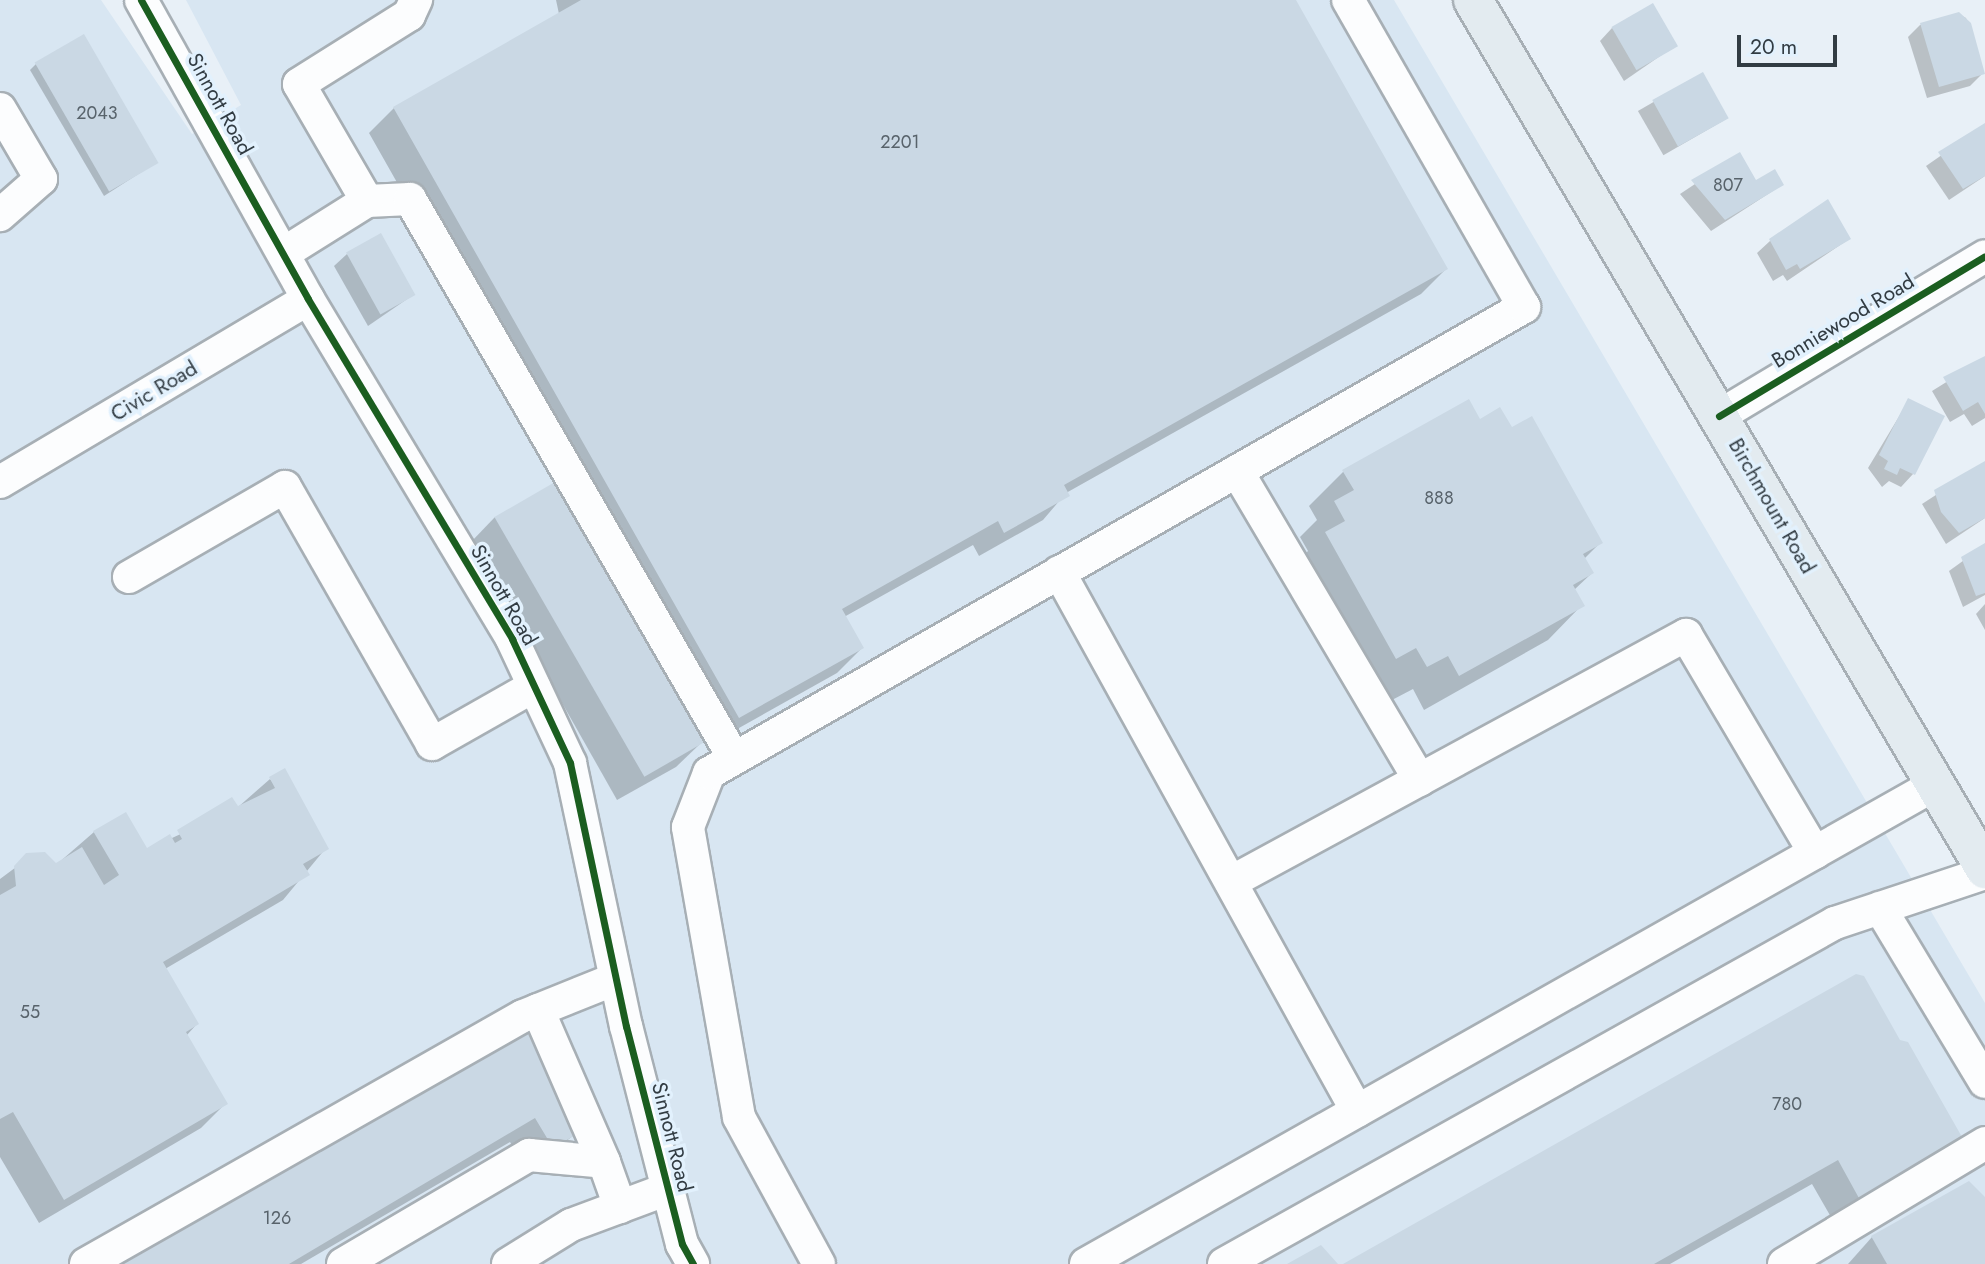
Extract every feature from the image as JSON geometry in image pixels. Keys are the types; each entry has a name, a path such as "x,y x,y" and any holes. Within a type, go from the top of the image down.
{"main road":[{"name":"Birchmount Road","path":"1473,0 1985,871"}],"street":[{"name":"Sinnott Road","path":"141,0 308,299 512,639 570,763 615,979 668,1189 694,1264"},
{"path":"367,201 299,84 409,15 416,0"},
{"path":"819,1264 739,1117 688,827 709,773 1524,307 1348,0"},
{"path":"0,110 41,178 0,215"},
{"path":"284,253 367,201 410,199 734,758"},
{"name":"Bonniewood Road","path":"1719,416 1985,256"},
{"name":"Civic Road","path":"0,482 308,299"},
{"path":"1237,471 1420,780"},
{"path":"128,577 285,487 432,744 534,686"},
{"path":"1059,572 1357,1111"},
{"path":"1231,883 1686,635 1815,853"},
{"path":"1086,1264 1936,785"},
{"path":"1224,1264 1835,923 1985,871"},
{"path":"1880,908 1985,1082"},
{"path":"86,1264 538,1010 615,979"},
{"path":"538,1010 604,1162 620,1207"},
{"path":"1784,1264 1985,1143"},
{"path":"343,1264 529,1155 604,1162"},
{"path":"508,1264 571,1225 668,1189"}],"shaded area":[{"path":"0,0 101,0 192,134 241,105 186,0 1394,0 1985,1003 1985,1264 0,1264"}],"building":[{"path":"581,0 1296,0 1448,269 1064,485 1070,496 1004,533 998,521 842,609 864,648 739,718 393,107"},
{"path":"1653,3 1678,46 1636,70 1611,27"},
{"path":"1959,12 1971,23 1985,74 1939,87 1920,23"},
{"path":"84,34 159,163 109,192 35,62"},
{"path":"1703,72 1729,118 1678,146 1652,100"},
{"path":"1985,123 1985,176 1963,189 1938,152"},
{"path":"1740,152 1756,180 1775,169 1784,185 1725,220 1691,180"},
{"path":"1828,199 1851,239 1800,269 1797,264 1786,270 1769,239"},
{"path":"381,233 415,295 380,314 346,252"},
{"path":"1985,356 1985,414 1978,402 1963,411 1943,377"},
{"path":"1908,398 1945,416 1915,475 1900,468 1897,475 1884,469 1888,461 1879,455"},
{"path":"1469,399 1480,419 1500,407 1512,427 1532,416 1603,543 1583,554 1594,573 1573,585 1585,606 1459,676 1448,656 1427,667 1416,648 1396,659 1325,532 1345,521 1334,501 1354,490 1342,470"},
{"path":"1985,461 1985,518 1959,533 1941,512 1934,490"},
{"path":"555,482 705,742 644,777 494,517"},
{"path":"1985,543 1985,593 1976,596 1961,557"},
{"path":"285,768 329,849 303,864 310,875 163,962 199,1024 186,1032 228,1104 64,1200 13,1112 0,1119 0,895 16,886 14,866 26,853 45,852 56,863 82,847 104,885 119,875 93,831 126,812 147,848 170,834 175,843 182,839 177,830 232,797 238,806 275,788 269,777"},
{"path":"1856,974 1864,976 1900,1040 1908,1042 1962,1137 1960,1144 1860,1200 1838,1160 1654,1264 1343,1264"},
{"path":"524,1027 584,1130 553,1148 535,1118 289,1264 115,1264"},
{"path":"1969,1181 1985,1197 1985,1264 1887,1264 1871,1236"},
{"path":"1321,1245 1338,1264 1287,1264"}],"cycle path":[{"path":"141,0 308,299 512,639 570,763 626,1026 682,1244 693,1264"},
{"path":"1719,416 1985,256"}]}
